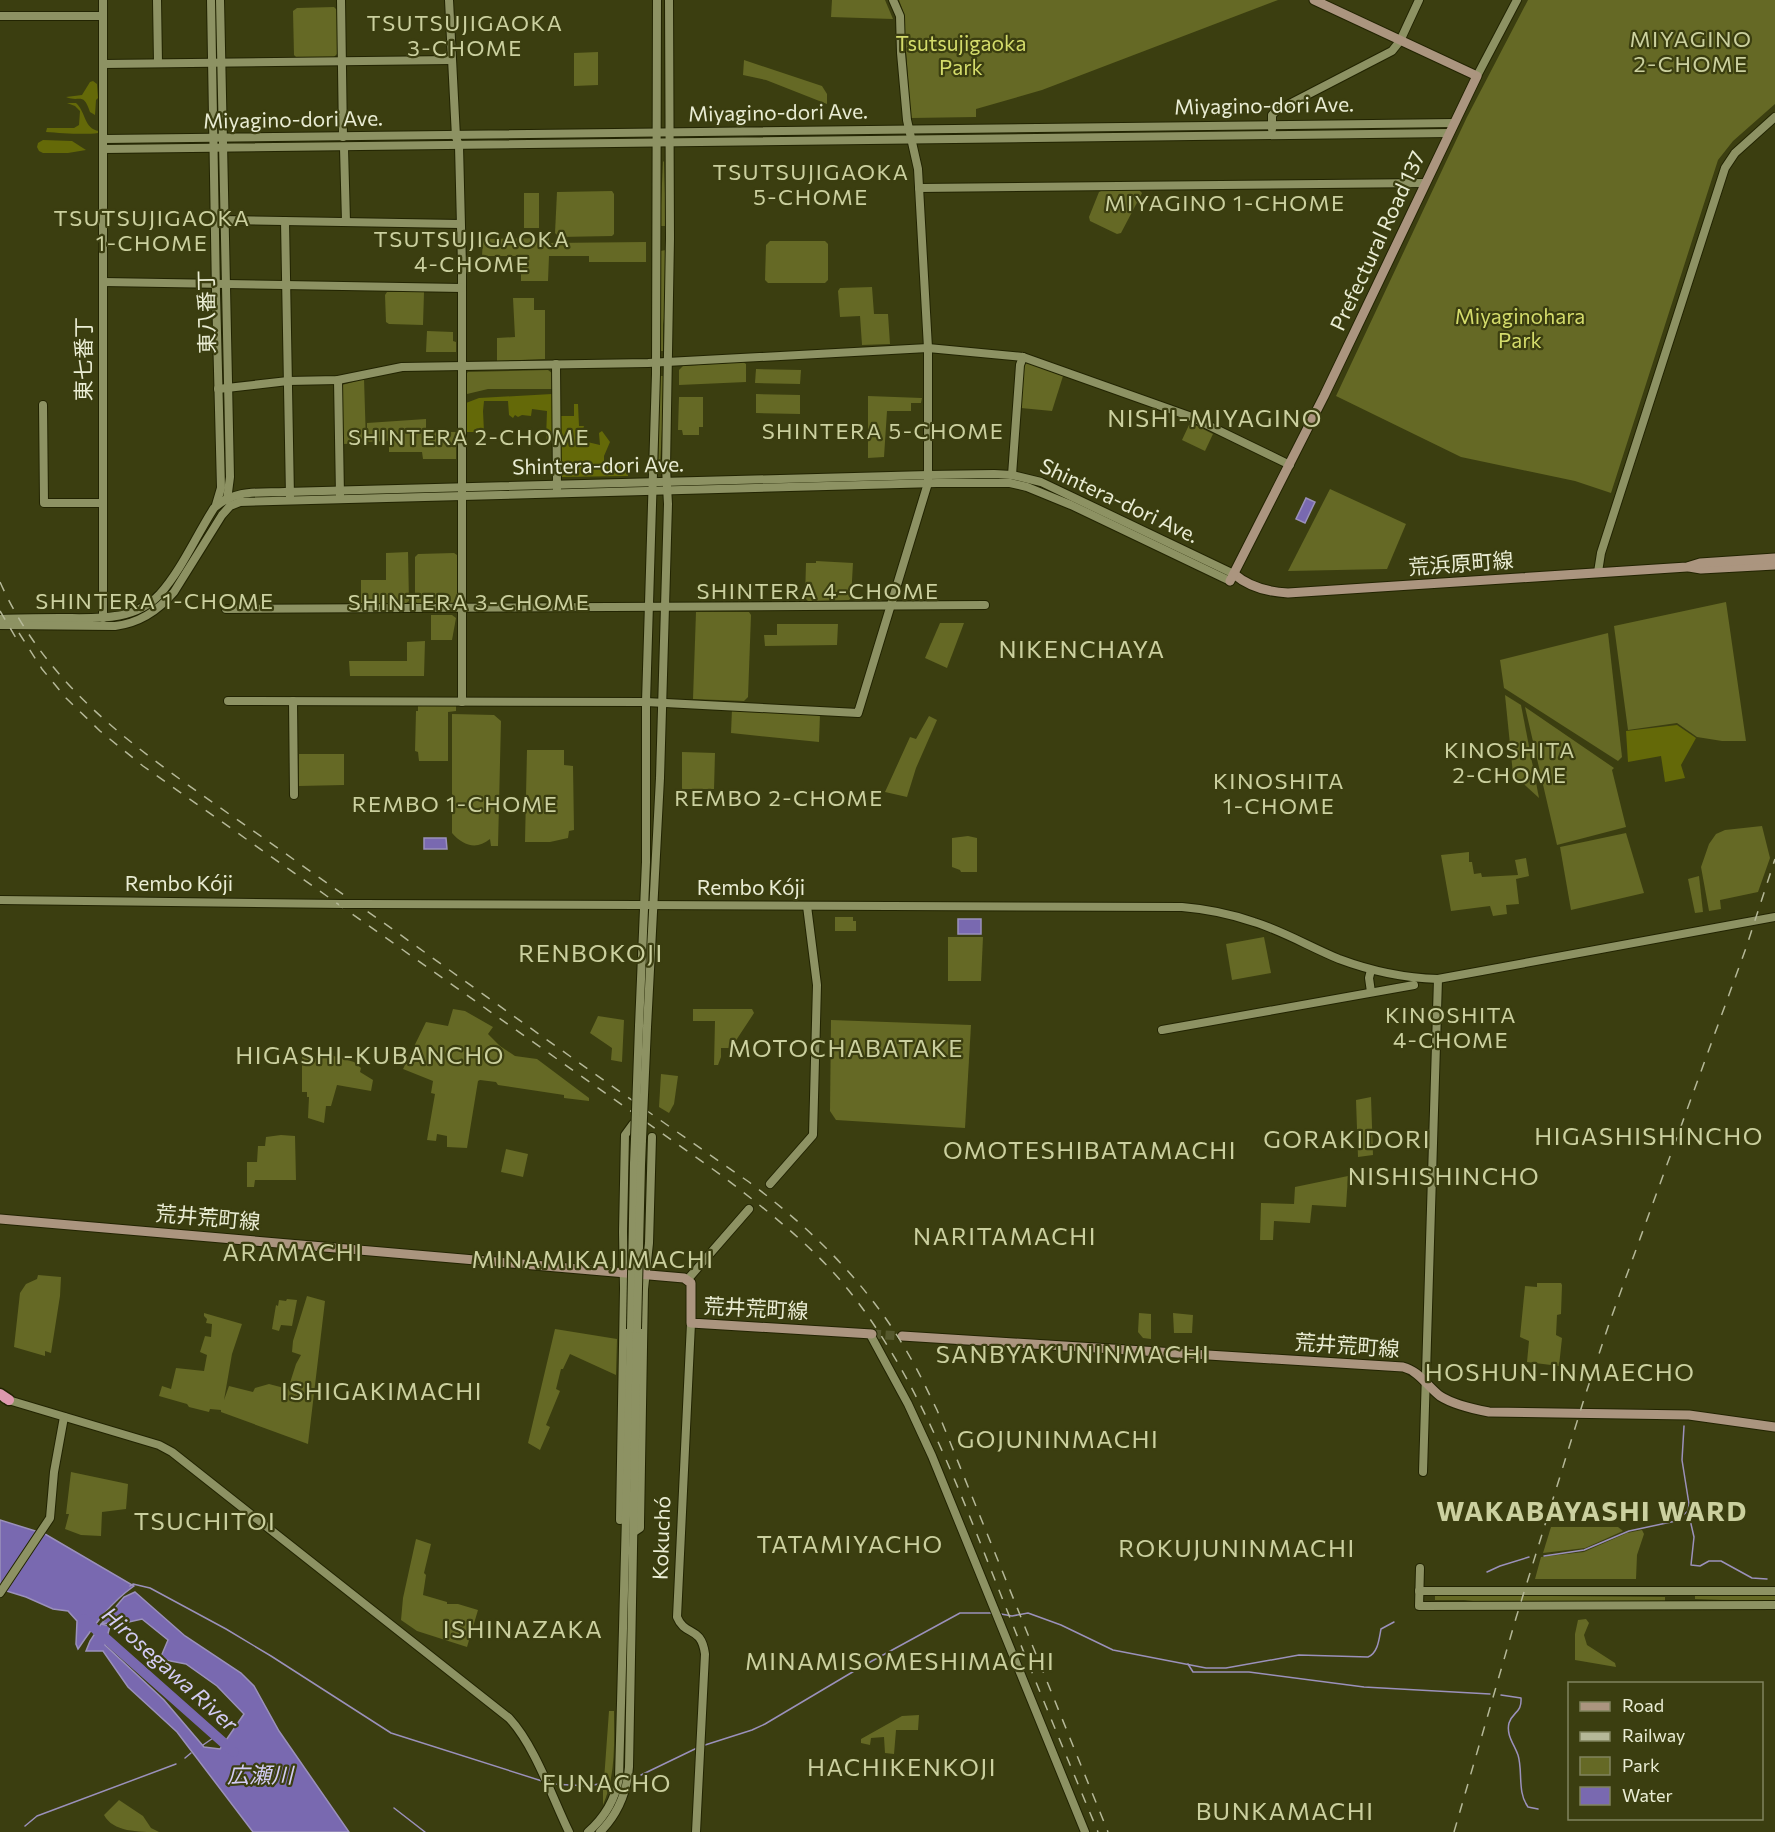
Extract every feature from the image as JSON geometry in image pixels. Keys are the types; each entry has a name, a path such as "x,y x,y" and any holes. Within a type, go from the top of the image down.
{"main road":[{"path":"1314,0 1477,76"},
{"name":"Prefectural Road 137","path":"1235,578 1477,76"},
{"name":"荒浜原町線","path":"1235,578 1265,590 1288,593 1701,566 1775,558"},
{"name":"荒浜原町線","path":"1701,566 1775,565"},
{"name":"荒井荒町線","path":"0,1219 688,1279 691,1283 690,1323 871,1334"},
{"name":"荒井荒町線","path":"902,1336 1403,1367 1410,1369 1440,1395 1452,1402 1468,1408 1496,1413 1677,1415 1775,1427"}],"street":[{"path":"0,16 103,16 103,0"},
{"path":"157,0 158,63"},
{"name":"東八番丁","path":"211,0 217,63"},
{"name":"東八番丁","path":"220,0 217,63 220,283 223,388 230,480 228,497 222,514"},
{"path":"341,0 344,137"},
{"path":"448,0 456,137 459,146 462,288 462,702"},
{"path":"600,1832 624,1795 628,1775 634,1532 637,1164 643,1027 646,862 646,702 657,362 657,0"},
{"path":"643,1027 654,907 666,607 669,0"},
{"path":"228,701 662,702 858,713 928,479 928,348 918,169 909,129 901,53 900,16 893,0"},
{"path":"1272,136 1272,115 1276,111 1387,55 1400,41 1419,0"},
{"path":"1477,76 1517,0"},
{"name":"東七番丁","path":"103,16 103,618"},
{"path":"103,64 452,60"},
{"path":"1598,572 1601,552 1725,168 1735,153 1775,117"},
{"name":"Miyagino-dori Ave.","path":"104,140 344,147 459,146 909,129 1454,123"},
{"name":"Miyagino-dori Ave.","path":"670,137 912,139 1449,133"},
{"name":"Miyagino-dori Ave.","path":"104,150 344,137 657,138"},
{"path":"344,147 346,222"},
{"path":"919,188 1425,183"},
{"path":"219,220 460,224"},
{"path":"285,221 290,496"},
{"path":"103,282 462,288"},
{"path":"223,388 288,381 338,380 393,368 669,362 928,348 1023,357 1189,416 1290,465"},
{"path":"1012,475 1020,365 1023,357"},
{"path":"556,364 557,490"},
{"path":"338,380 340,495"},
{"name":"東八番丁","path":"214,508 221,488 223,388"},
{"path":"44,405 44,503 102,503"},
{"name":"Shintera-dori Ave.","path":"0,619 103,618 138,610 159,595 168,583 214,508 228,497 245,494 290,496 557,490 1012,475 1041,482 1235,578"},
{"name":"Shintera-dori Ave.","path":"928,479 1010,483 1027,487 1235,578"},
{"path":"230,480 245,494"},
{"path":"221,488 228,497 240,502"},
{"name":"Shintera-dori Ave.","path":"240,502 290,496"},
{"path":"0,626 116,626 144,618 174,592 222,514 230,506 240,502"},
{"path":"226,609 985,605"},
{"path":"293,700 294,795"},
{"name":"Rembo Kóji","path":"0,900 654,907 1189,908 1233,915 1279,931 1338,958 1371,970 1396,976 1438,979 1775,917"},
{"path":"770,1184 813,1135 817,985 807,906"},
{"path":"1371,970 1369,978 1371,992"},
{"path":"1423,1472 1438,979"},
{"path":"1162,1030 1414,985"},
{"path":"624,1550 619,1504 625,1135 633,1124"},
{"path":"634,1532 640,1528 644,1289 647,1274 652,1137"},
{"path":"688,1279 750,1209"},
{"path":"624,1288 644,1289"},
{"name":"Kokuchó","path":"690,1323 677,1617 684,1628 699,1636 704,1647 696,1832"},
{"path":"588,1832 601,1819 610,1804 619,1778 624,1550 634,1329"},
{"path":"871,1334 923,1436 1085,1832"},
{"path":"3,1397 159,1445 172,1452 497,1706 518,1727 569,1832"},
{"path":"0,1593 44,1528 51,1510 55,1466 64,1417"},
{"path":"1420,1568 1419,1606 1775,1605"},
{"path":"1419,1591 1775,1591"},
{"path":"1678,1605 1679,1591"}],"green space":[{"name":"Tsutsujigaoka Park","path":"832,0 885,0 893,19 831,17"},
{"name":"Tsutsujigaoka Park","path":"899,0 1278,0 1042,90 976,109 976,117 911,118 903,11"},
{"name":"Miyaginohara Park","path":"1528,0 1775,0 1775,104 1733,141 1718,160 1611,493 1575,481 1461,457 1336,396 1467,117"},
{"path":"334,7 337,10 337,54 334,57 297,58 294,55 293,11 297,8"},
{"path":"598,52 598,85 574,86 574,53"},
{"path":"744,60 822,86 827,94 827,104 766,80 743,75"},
{"path":"663,162 666,226 660,226"},
{"path":"1139,190 1142,193 1121,233 1117,234 1090,221 1089,217 1099,192"},
{"path":"612,191 614,194 614,234 612,236 559,237 555,233 557,192"},
{"path":"524,193 539,193 539,228 524,228"},
{"path":"549,238 549,243 646,242 646,262 589,262 589,256 549,256 548,281 521,281 521,256 482,256 483,239"},
{"path":"770,241 825,241 828,244 828,280 825,283 768,283 765,280 766,245"},
{"path":"666,250 666,305 663,351 660,351 660,251"},
{"path":"872,287 874,314 888,314 890,344 862,345 860,316 840,317 838,291 840,288"},
{"path":"387,292 424,292 423,325 386,322 385,295"},
{"path":"513,298 534,298 534,310 545,310 545,359 497,361 497,338 515,337"},
{"path":"427,331 453,332 456,352 426,352"},
{"path":"743,362 746,364 746,382 679,385 679,370 683,366"},
{"path":"1027,363 1063,376 1052,411 1021,408 1024,365"},
{"path":"756,369 801,370 800,384 755,383"},
{"path":"548,370 552,373 552,389 488,389 467,394 466,374 468,372"},
{"path":"660,376 665,376 660,466 658,466"},
{"path":"364,379 366,443 343,444 342,385"},
{"path":"756,394 800,395 800,414 756,413"},
{"path":"868,396 922,398 921,403 911,403 911,411 887,411 884,457 868,458"},
{"path":"679,397 703,397 703,427 699,427 699,435 683,435 682,430 678,430"},
{"path":"426,419 426,432 456,432 456,459 423,459 422,452 389,452 389,441 367,442 367,423"},
{"path":"1193,424 1213,434 1205,451 1182,440 1189,425"},
{"path":"1330,489 1406,524 1387,569 1288,571"},
{"path":"408,552 409,601 406,603 361,603 361,580 386,580 386,553"},
{"path":"454,553 457,555 457,599 453,603 418,604 415,601 415,557 418,554"},
{"path":"816,561 853,563 849,600 808,601 805,598 806,563 816,563"},
{"path":"1726,602 1746,741 1722,741 1697,737 1677,723 1628,730 1614,626"},
{"path":"696,612 749,612 751,615 748,697 744,701 693,699"},
{"path":"431,615 452,615 456,618 452,640 431,640"},
{"path":"940,623 964,623 947,668 925,658"},
{"path":"777,624 838,624 837,645 765,646 764,635 777,635"},
{"path":"1608,633 1622,757 1618,761 1504,688 1500,660"},
{"path":"425,641 424,676 350,676 349,661 407,661 407,642"},
{"path":"1505,695 1521,705 1539,798 1513,774"},
{"path":"456,705 456,711 448,712 448,761 419,761 418,752 415,751 418,706"},
{"path":"1525,707 1614,768 1612,770 1626,827 1557,845"},
{"path":"732,709 820,714 819,742 731,733"},
{"path":"452,714 494,715 501,721 498,846 491,846 490,839 480,845 465,844 452,833"},
{"path":"929,716 937,720 916,768 907,797 885,792 910,737 916,739"},
{"path":"527,750 564,750 564,765 573,766 574,830 569,831 568,838 550,842 525,842"},
{"path":"682,752 715,753 714,789 682,789"},
{"path":"299,754 344,754 344,785 299,786"},
{"path":"1762,826 1770,858 1758,892 1720,900 1721,909 1709,911 1701,867 1709,844 1716,834 1725,830"},
{"path":"1626,833 1644,893 1571,910 1560,847"},
{"path":"968,836 977,838 977,872 961,872 952,867 952,838"},
{"path":"1469,852 1469,862 1472,862 1474,874 1481,873 1482,877 1518,875 1515,860 1526,858 1529,876 1516,879 1519,904 1506,905 1507,914 1493,916 1490,906 1451,911 1441,855"},
{"path":"1699,876 1703,912 1695,913 1688,879"},
{"path":"835,917 853,917 853,921 856,921 856,931 835,931"},
{"path":"948,937 983,937 981,981 948,981"},
{"path":"1264,937 1271,973 1232,980 1226,944"},
{"path":"453,1009 465,1011 493,1027 488,1034 500,1046 515,1056 537,1059 589,1098 589,1101 480,1080 467,1148 447,1147 447,1136 437,1134 436,1141 427,1140 435,1094 431,1093 433,1081 403,1069 426,1022 448,1026"},
{"path":"693,1009 752,1009 754,1013 731,1048 721,1048 718,1065 714,1065 715,1021 693,1021"},
{"path":"598,1016 624,1020 622,1062 611,1060 612,1048 590,1033"},
{"path":"831,1020 971,1025 965,1128 836,1120 830,1111"},
{"path":"324,1053 354,1062 361,1068 360,1072 373,1080 371,1091 337,1085 331,1106 326,1106 324,1123 308,1118 309,1097 307,1097 307,1092 302,1092 302,1056 319,1059"},
{"path":"661,1074 678,1076 674,1104 669,1113 659,1107"},
{"path":"1371,1097 1373,1155 1358,1157 1356,1100"},
{"path":"295,1136 296,1180 255,1180 254,1187 247,1187 247,1162 257,1162 258,1146 265,1146 266,1137"},
{"path":"506,1149 528,1154 523,1177 501,1172"},
{"path":"1348,1176 1346,1207 1312,1205 1310,1223 1274,1221 1273,1240 1260,1240 1261,1203 1294,1204 1295,1187"},
{"path":"38,1275 61,1277 51,1353 45,1351 45,1356 14,1347 20,1293 26,1284 37,1279"},
{"path":"1537,1283 1561,1283 1562,1285 1561,1314 1557,1315 1556,1335 1562,1338 1559,1366 1527,1362 1529,1341 1520,1337 1525,1286 1537,1287"},
{"path":"307,1296 325,1301 308,1444 221,1412 221,1410 210,1409 209,1412 159,1396 162,1386 171,1389 176,1368 204,1371 207,1355 200,1352 205,1336 211,1337 212,1324 206,1323 204,1313 242,1324 232,1354 224,1400 229,1386 253,1392 255,1388 269,1384 288,1389 301,1355 292,1352 293,1341"},
{"path":"287,1299 297,1300 292,1326 281,1325 279,1331 272,1329 276,1305 278,1306 279,1300 286,1301"},
{"path":"1139,1313 1151,1314 1151,1339 1143,1338 1138,1332"},
{"path":"1173,1313 1193,1315 1192,1333 1174,1333"},
{"path":"555,1329 617,1339 616,1375 570,1354 561,1369 556,1389 560,1391 546,1425 550,1427 540,1450 528,1443"},
{"path":"71,1472 128,1484 126,1509 102,1512 101,1536 81,1535 65,1529 69,1514 66,1514"},
{"path":"1551,1527 1618,1527 1623,1531 1585,1548 1543,1553"},
{"path":"1642,1530 1644,1534 1637,1555 1636,1579 1535,1579 1541,1557 1584,1552 1627,1533"},
{"path":"416,1539 431,1544 424,1573 426,1575 423,1595 447,1602 447,1604 458,1604 478,1610 467,1647 417,1631 401,1620 403,1598"},
{"path":"1695,1594 1775,1595 1775,1602 1695,1599"},
{"path":"1435,1595 1665,1597 1665,1602 1491,1603 1435,1600"},
{"path":"1586,1619 1589,1623 1584,1635 1587,1645 1615,1663 1616,1667 1575,1660 1575,1634 1578,1620"},
{"path":"609,1711 614,1711 613,1759 610,1782 603,1805 603,1788 608,1787 608,1779 604,1780"},
{"path":"919,1715 918,1730 896,1730 894,1754 885,1753 884,1737 871,1738 870,1745 861,1743 861,1739 902,1716"},
{"path":"119,1800 143,1816 151,1828 159,1832 127,1830 108,1821 104,1815"}],"shaded area":[{"path":"93,81 97,84 98,98 95,115 90,112 83,100 66,97 82,95"},
{"path":"67,103 76,103 90,127 99,131 98,133 46,132 47,128 74,128 79,125 80,111"},
{"path":"43,140 72,141 86,150 43,153 37,147 38,143"},
{"path":"552,394 553,439 546,439 547,411 532,409 531,416 518,417 515,415 513,418 509,415 508,401 484,401 484,432 467,432 466,403 479,398"},
{"path":"574,404 578,404 579,426 584,426 582,433 578,433 579,440 600,445 599,433 602,431 610,442 604,456 604,463 628,464 628,476 561,477 560,471 564,469 564,464 560,461 560,416 574,416"},
{"path":"1677,725 1696,738 1681,765 1685,778 1665,782 1661,756 1628,762 1626,731"}],"water":[{"path":"1306,498 1315,502 1305,523 1296,519"},
{"path":"424,838 446,838 447,849 424,849"},
{"path":"958,919 981,919 981,934 958,934"},
{"path":"0,1520 45,1534 134,1586 103,1614 78,1649 76,1644 77,1621 68,1611 53,1609 0,1589"},
{"name":"広瀬川","path":"135,1592 185,1636 241,1673 254,1686 279,1731 349,1832 253,1832 177,1732 128,1687 103,1651 86,1651 101,1624 110,1626 105,1645 164,1700 204,1747 220,1749 244,1714 217,1686 186,1664 160,1659 168,1640 142,1619 120,1624 102,1623 124,1597"}],"waterway":[{"path":"1684,1426 1682,1460 1689,1504 1688,1511 1694,1537 1691,1565 1700,1566 1709,1561 1721,1561 1752,1578 1767,1579"},
{"path":"1544,1556 1584,1550 1629,1531 1676,1521 1688,1511"},
{"path":"1487,1572 1529,1557"},
{"path":"130,1586 133,1584 150,1588 226,1629 391,1733 542,1781"},
{"path":"705,1745 765,1724 861,1667 960,1613 994,1613"},
{"path":"1001,1614 1012,1616 1028,1613 1061,1625 1113,1650 1206,1668 1226,1668 1299,1655 1368,1657 1376,1649 1381,1629 1394,1622"},
{"name":"Hirosegawa River","path":"84,1619 234,1752"},
{"path":"1188,1664 1193,1672 1249,1672 1364,1687 1490,1694"},
{"path":"1501,1695 1521,1698 1520,1707 1509,1723 1509,1732 1518,1755 1522,1795 1528,1807 1538,1809"},
{"path":"203,1745 216,1736"},
{"path":"641,1775 697,1748"},
{"path":"185,1758 191,1753"},
{"path":"25,1826 37,1816 176,1764"},
{"path":"552,1784 589,1786 608,1782"},
{"path":"394,1808 425,1832"}],"tunnel":[{"path":"872,1334 902,1336"}],"railway":[{"path":"0,582 20,620 43,654 69,685 129,740 195,790 749,1182 818,1240 858,1283 877,1306 914,1363 937,1410 1108,1832"},
{"path":"0,611 19,643"},
{"path":"19,633 42,669 66,698 100,731 143,766 721,1175 792,1232 840,1279 898,1363 934,1434 966,1506 1098,1832"},
{"path":"1454,1832 1516,1618 1585,1396 1610,1321 1746,948 1775,859"}],"district":[{"name":"TSUTSUJIGAOKA 3-CHOME","path":"465,36"},
{"name":"MIYAGINO 2-CHOME","path":"1691,52"},
{"name":"TSUTSUJIGAOKA 5-CHOME","path":"811,184"},
{"name":"MIYAGINO 1-CHOME","path":"1225,203"},
{"name":"TSUTSUJIGAOKA 1-CHOME","path":"152,230"},
{"name":"TSUTSUJIGAOKA 4-CHOME","path":"472,252"},
{"name":"NISHI-MIYAGINO","path":"1215,419"},
{"name":"SHINTERA 5-CHOME","path":"883,431"},
{"name":"SHINTERA 2-CHOME","path":"469,437"},
{"name":"SHINTERA 4-CHOME","path":"818,591"},
{"name":"SHINTERA 1-CHOME","path":"155,601"},
{"name":"SHINTERA 3-CHOME","path":"469,602"},
{"name":"NIKENCHAYA","path":"1082,650"},
{"name":"KINOSHITA 2-CHOME","path":"1510,762"},
{"name":"KINOSHITA 1-CHOME","path":"1279,794"},
{"name":"REMBO 2-CHOME","path":"779,798"},
{"name":"REMBO 1-CHOME","path":"455,804"},
{"name":"RENBOKOJI","path":"591,954"},
{"name":"KINOSHITA 4-CHOME","path":"1451,1028"},
{"name":"MOTOCHABATAKE","path":"846,1049"},
{"name":"HIGASHI-KUBANCHO","path":"370,1056"},
{"name":"HIGASHISHINCHO","path":"1649,1137"},
{"name":"GORAKIDORI","path":"1347,1140"},
{"name":"OMOTESHIBATAMACHI","path":"1090,1151"},
{"name":"NISHISHINCHO","path":"1444,1177"},
{"name":"NARITAMACHI","path":"1005,1237"},
{"name":"ARAMACHI","path":"293,1253"},
{"name":"MINAMIKAJIMACHI","path":"593,1260"},
{"name":"SANBYAKUNINMACHI","path":"1073,1355"},
{"name":"HOSHUN-INMAECHO","path":"1560,1373"},
{"name":"ISHIGAKIMACHI","path":"382,1392"},
{"name":"GOJUNINMACHI","path":"1058,1440"},
{"name":"WAKABAYASHI WARD","path":"1592,1512"},
{"name":"TSUCHITOI","path":"205,1522"},
{"name":"TATAMIYACHO","path":"850,1545"},
{"name":"ROKUJUNINMACHI","path":"1237,1549"},
{"name":"ISHINAZAKA","path":"523,1630"},
{"name":"MINAMISOMESHIMACHI","path":"900,1662"},
{"name":"HACHIKENKOJI","path":"902,1768"},
{"name":"FUNACHO","path":"607,1784"},
{"name":"BUNKAMACHI","path":"1285,1812"}]}
